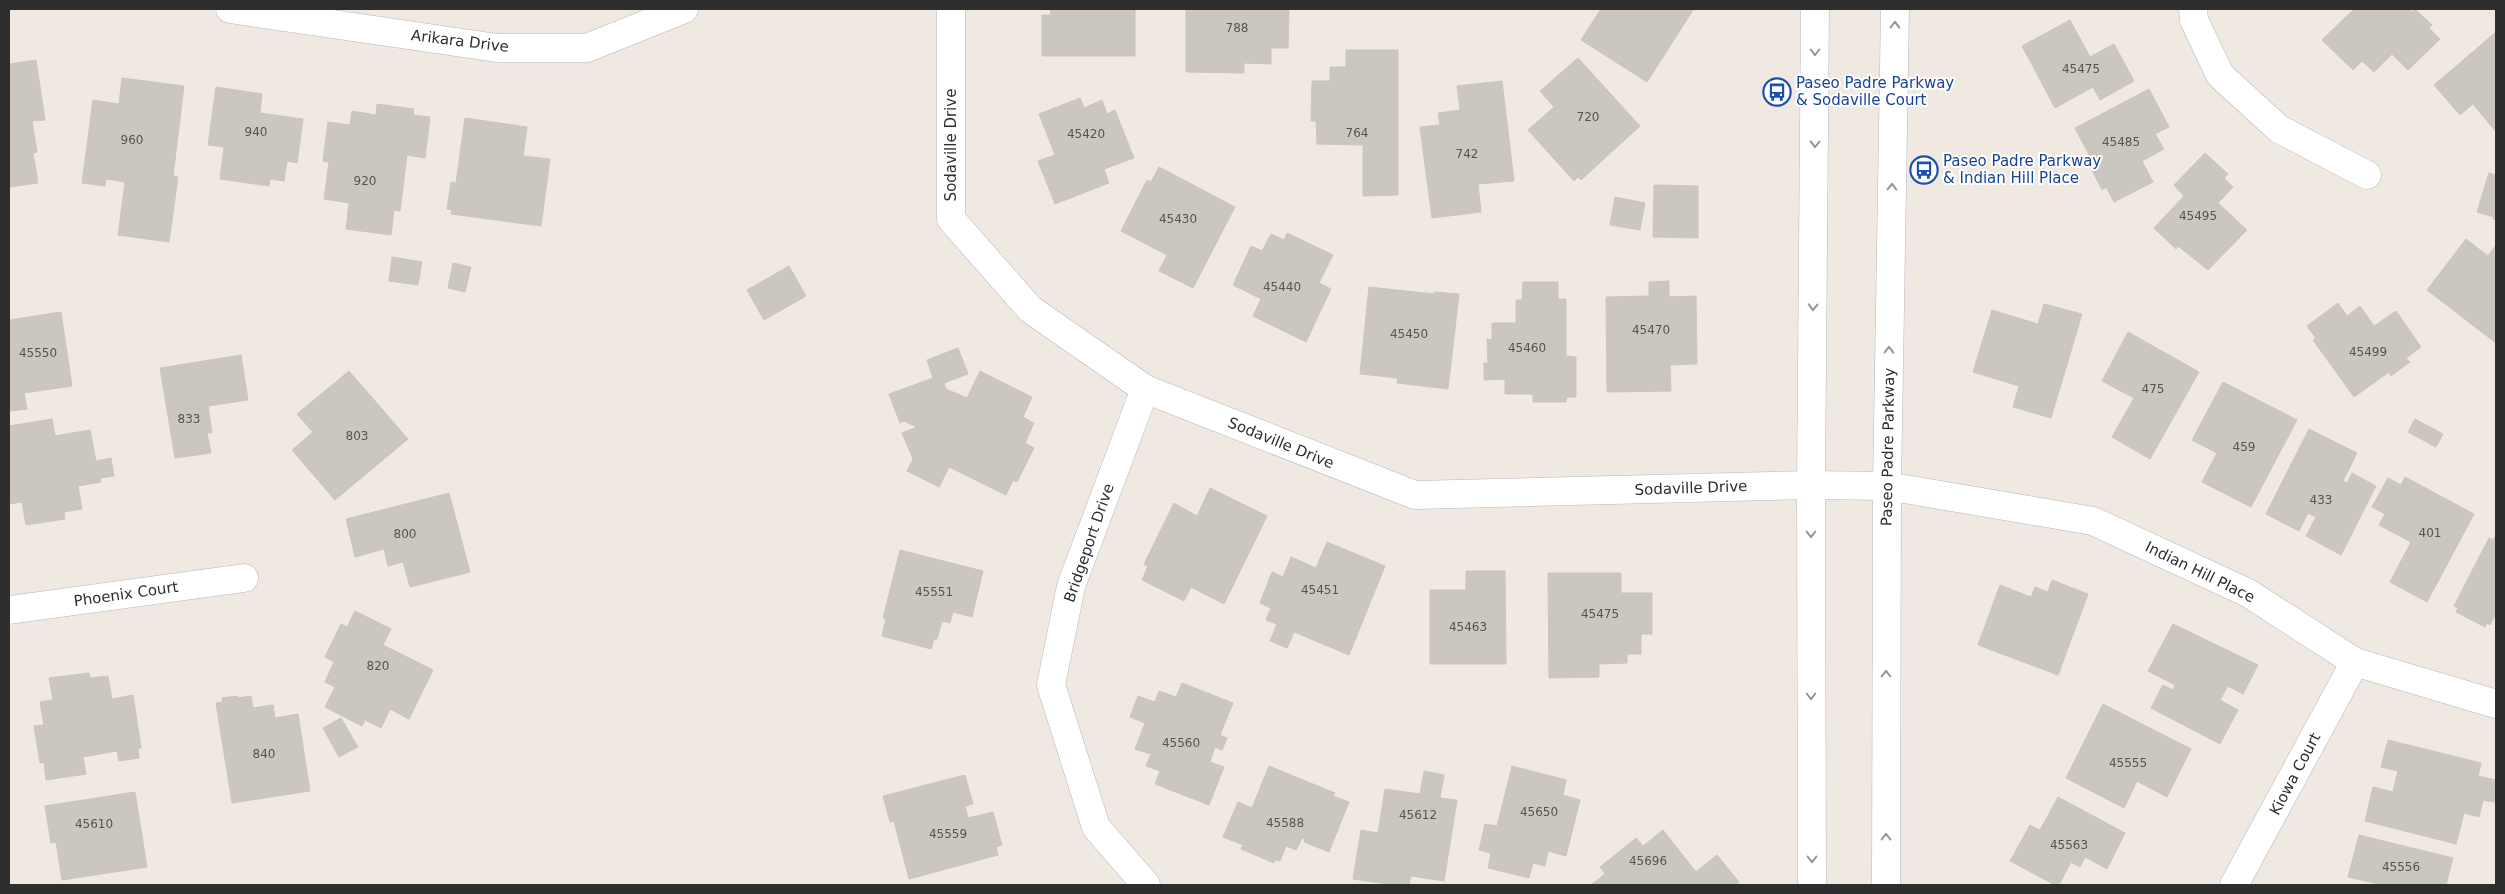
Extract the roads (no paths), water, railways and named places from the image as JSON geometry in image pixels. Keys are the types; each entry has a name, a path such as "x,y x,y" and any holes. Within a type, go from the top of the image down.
{"street":[{"name":"Arikara Drive","path":"230,9 506,48 587,48 684,9"},
{"name":"Sodaville Drive","path":"951,9 951,218 1030,309 1144,389 1415,496 1811,485 1887,486"},
{"path":"1812,885 1811,485 1815,9"},
{"name":"Paseo Padre Parkway","path":"1886,885 1887,486 1895,9"},
{"path":"2193,9 2194,20 2220,75 2279,129 2367,175"},
{"name":"Bridgeport Drive","path":"1144,389 1071,586 1051,685 1096,827 1146,885"},
{"name":"Indian Hill Place","path":"1887,486 2093,521 2248,593 2355,662 2496,704"},
{"name":"Phoenix Court","path":"9,610 244,578"},
{"name":"Kiowa Court","path":"2234,885 2355,662"}],"place":[{"name":"Paseo Padre Parkway & Sodaville Court","path":"1777,92"},
{"name":"Paseo Padre Parkway & Indian Hill Place","path":"1924,170"}]}
